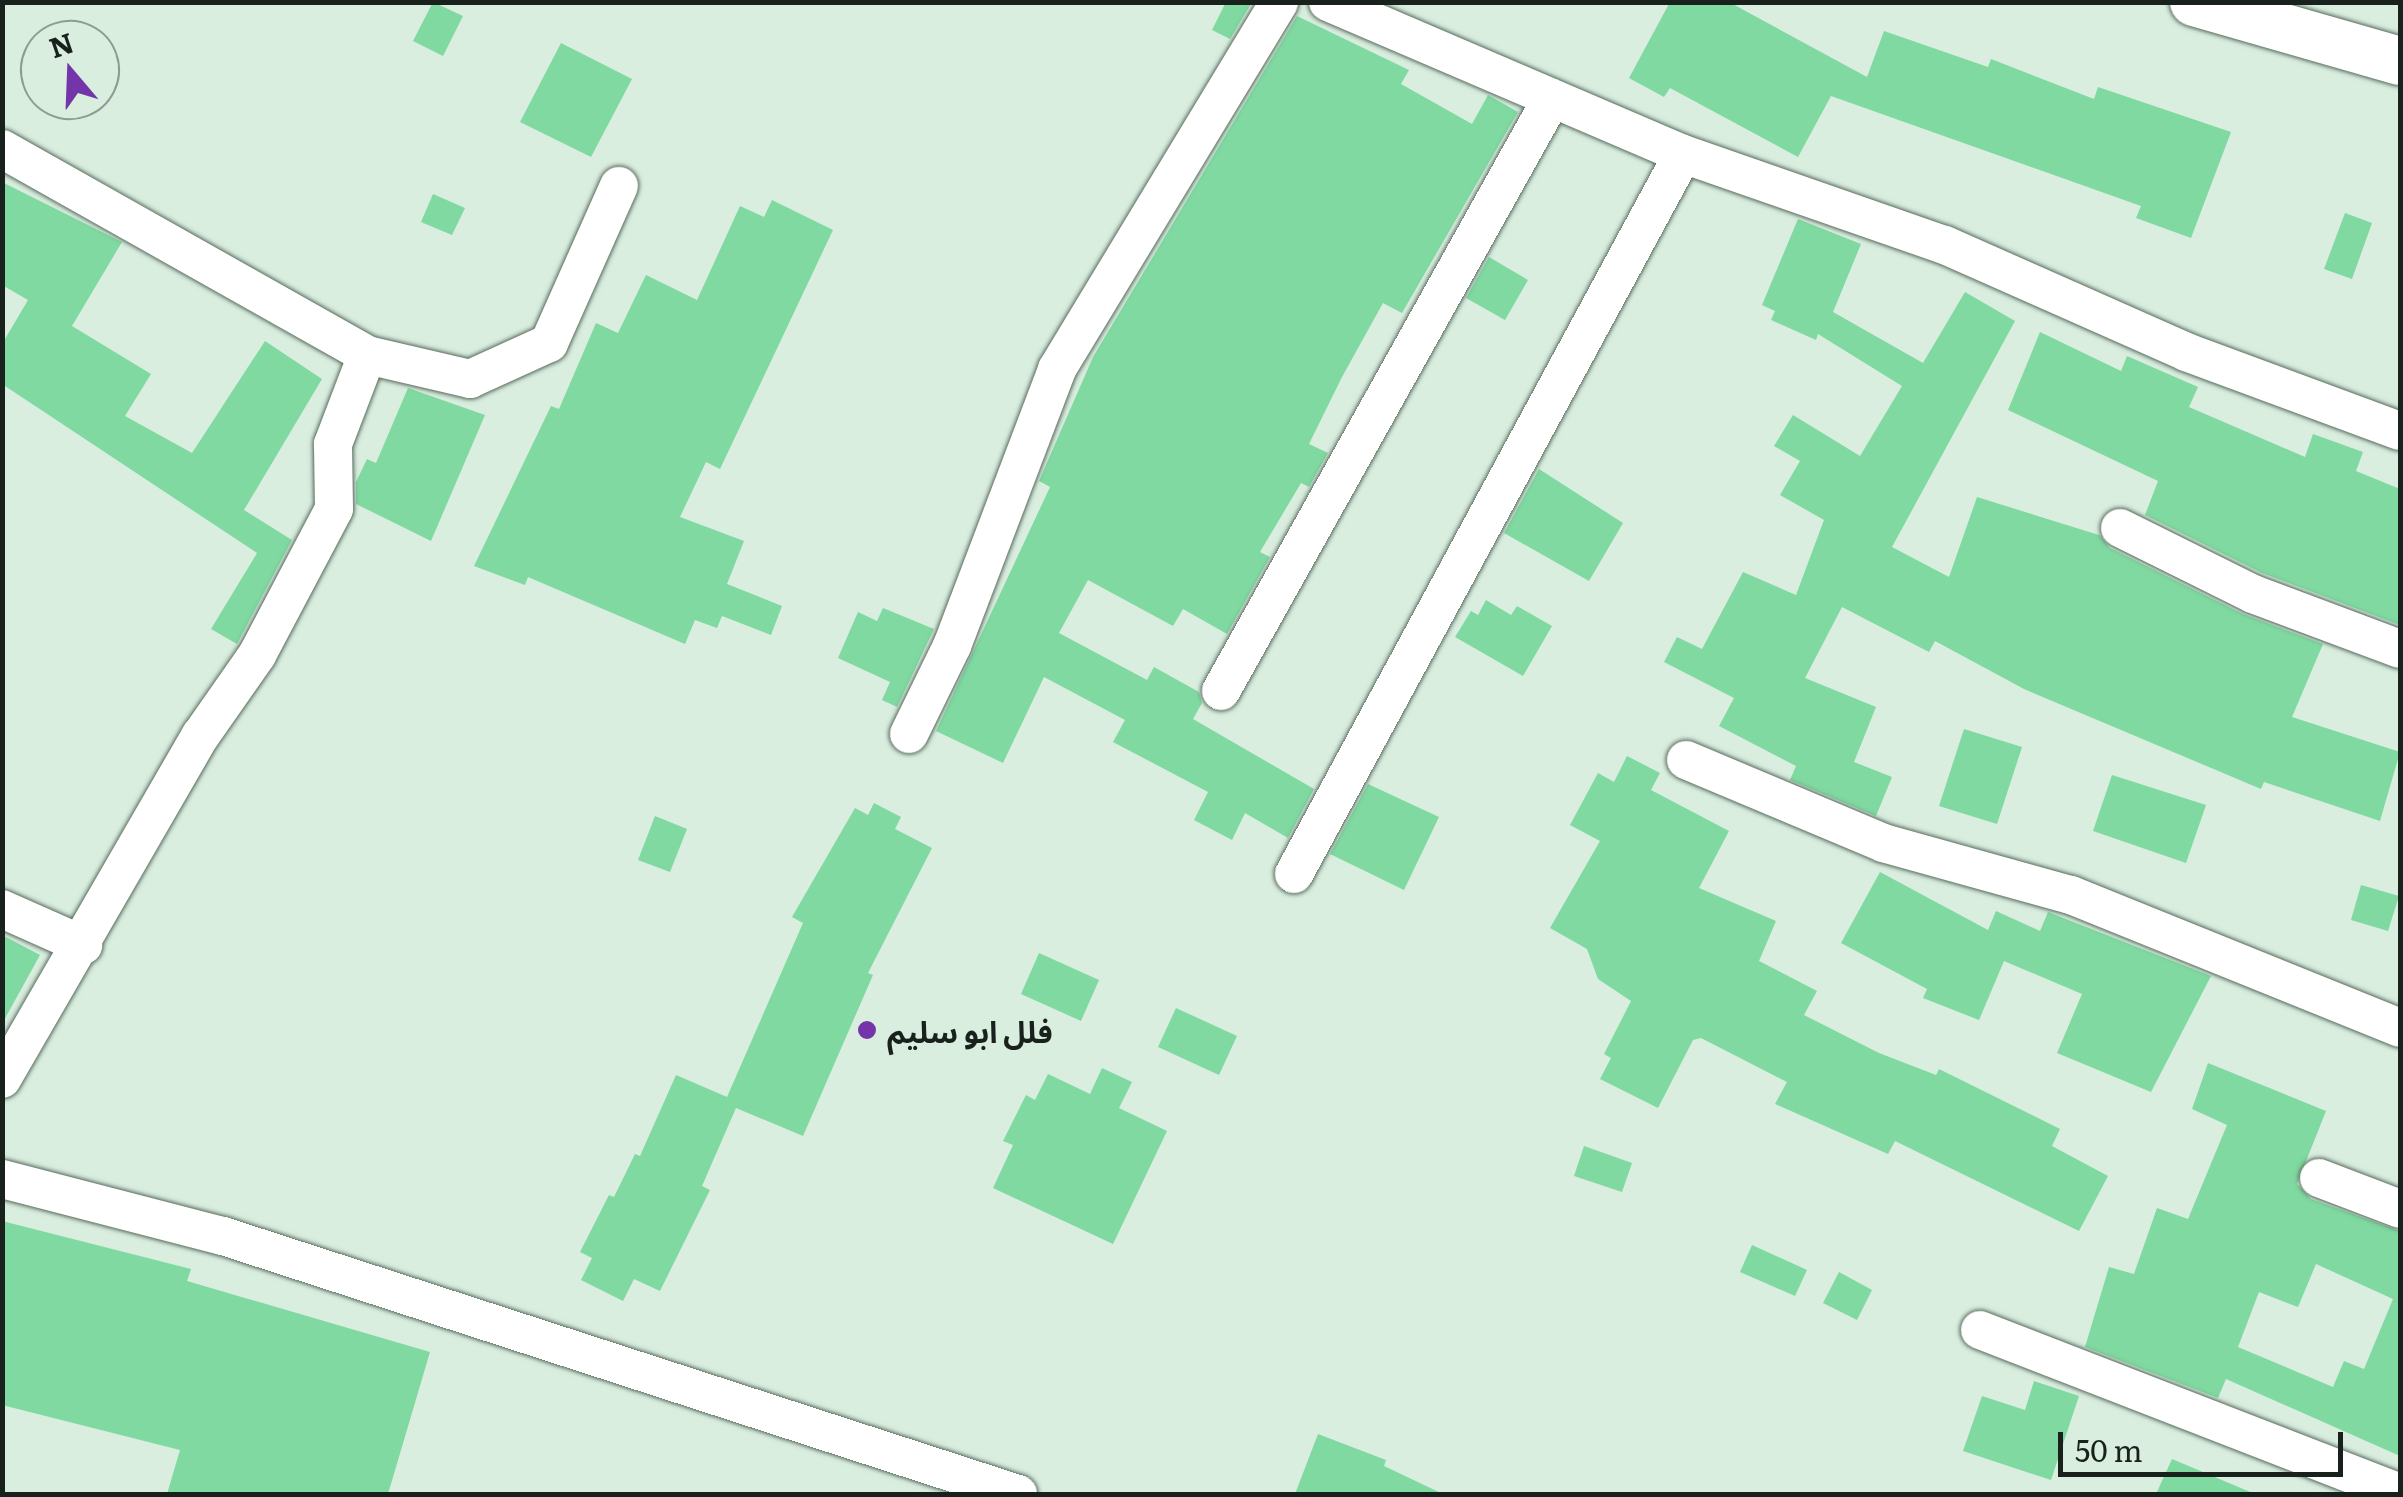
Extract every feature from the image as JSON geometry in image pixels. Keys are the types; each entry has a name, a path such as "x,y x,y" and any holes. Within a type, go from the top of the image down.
{"street":[{"path":"909,734 952,646 1058,370 1279,2"},
{"path":"1328,2 1683,154 1945,245 2186,352 2400,431"},
{"path":"2194,2 2400,61"},
{"path":"1221,690 1552,98"},
{"path":"2,149 367,354 470,379 549,343 620,186"},
{"path":"1294,874 1683,154"},
{"path":"2,1079 84,945 201,734 256,654 334,509 333,444 367,354"},
{"path":"2120,528 2253,594 2400,649"},
{"path":"1686,760 1882,843 2071,895 2400,1028"},
{"path":"2,909 84,945"},
{"path":"2319,1178 2400,1209"},
{"path":"2,1179 223,1236 1018,1494"},
{"path":"1980,1330 2400,1494"}],"building":[{"path":"433,2 463,16 443,56 413,41"},
{"path":"1226,2 1252,2 1230,39 1212,30"},
{"path":"1670,2 1729,2 1867,77 1884,31 1988,67 1991,59 2094,99 2098,87 2231,132 2191,238 2136,218 2141,206 1831,96 1798,157 1670,88 1664,97 1629,78"},
{"path":"1297,16 1409,70 1401,84 1472,124 1488,95 1518,112 1402,313 1383,303 1309,444 1328,453 1309,487 1301,483 1260,552 1270,557 1227,634 1183,609 1173,626 1088,580 1059,633 1147,680 1154,667 1199,692 1202,703 1193,719 1314,789 1288,838 1245,813 1232,840 1194,820 1208,792 1113,742 1125,720 1044,677 1003,763 936,731 1050,487 1039,481 1093,357"},
{"path":"561,43 632,79 591,157 520,122"},
{"path":"2,182 122,242 72,326 151,374 125,416 192,453 265,341 322,379 244,510 292,540 237,644 211,629 257,553 2,384 2,344 28,300 2,285"},
{"path":"433,194 465,208 452,235 421,222"},
{"path":"772,200 833,230 720,469 706,462 680,517 744,541 727,584 782,606 771,635 722,616 717,628 695,620 685,644 528,577 525,585 474,566 551,406 559,409 596,323 618,333 646,275 697,300 740,206 764,217"},
{"path":"2345,213 2372,223 2352,279 2324,269"},
{"path":"1798,219 1861,244 1833,312 1923,363 1965,292 2015,321 1892,547 1949,577 1977,497 2099,535 2110,548 2243,614 2323,644 2292,717 2400,752 2380,821 2264,782 2261,789 2024,689 1935,641 1929,652 1842,607 1805,678 1876,707 1854,762 1892,777 1876,816 1790,780 1796,766 1719,726 1734,698 1664,662 1677,637 1702,649 1743,572 1796,595 1824,520 1780,495 1800,461 1774,446 1793,415 1860,456 1902,386 1818,334 1816,340 1771,320 1775,311 1762,305"},
{"path":"1489,257 1528,280 1505,320 1466,298"},
{"path":"2040,332 2121,371 2127,356 2198,387 2189,407 2305,457 2313,434 2363,452 2356,471 2400,489 2400,625 2262,573 2145,515 2158,481 2008,410"},
{"path":"408,388 485,415 431,541 356,504 356,482 367,459 376,463"},
{"path":"1539,469 1623,523 1589,581 1504,533"},
{"path":"1486,600 1511,615 1517,606 1552,626 1523,676 1455,637 1471,611 1478,615"},
{"path":"883,608 934,629 897,707 882,700 890,682 838,658 858,612 877,621"},
{"path":"1964,729 2022,747 1997,824 1939,806"},
{"path":"1627,756 1660,773 1651,790 1729,831 1699,888 1776,921 1759,961 1817,991 1804,1015 1879,1053 1936,1075 1939,1069 2060,1129 2052,1146 2108,1176 2079,1231 1895,1141 1888,1154 1775,1104 1787,1082 1701,1038 1693,1040 1658,1108 1600,1079 1611,1058 1604,1054 1631,1001 1598,979 1587,949 1550,928 1600,841 1570,825 1598,773 1614,782"},
{"path":"2112,775 2206,805 2186,863 2093,831"},
{"path":"1368,784 1439,817 1404,890 1330,854"},
{"path":"874,803 901,817 895,829 932,848 868,973 873,975 803,1136 736,1108 702,1186 710,1190 660,1291 634,1279 623,1301 581,1280 592,1258 580,1252 609,1195 614,1197 635,1154 640,1156 676,1075 727,1097 803,923 792,917 855,808 868,815"},
{"path":"655,816 687,829 670,872 638,860"},
{"path":"1880,872 1988,930 1996,911 2040,931 2048,912 2211,976 2151,1092 2057,1053 2082,994 2004,961 1979,1020 1923,998 1927,989 1841,943"},
{"path":"2361,885 2399,896 2388,931 2351,920"},
{"path":"2,935 40,955 2,1024"},
{"path":"1039,953 1099,980 1081,1021 1021,994"},
{"path":"1176,1008 1237,1036 1219,1075 1158,1047"},
{"path":"2208,1063 2326,1111 2297,1184 2311,1199 2400,1231 2400,1456 2226,1379 2218,1398 2085,1347 2109,1267 2134,1274 2157,1208 2188,1219 2227,1125 2192,1109","holes":["2316,1264 2393,1299 2364,1369 2344,1361 2333,1387 2238,1347 2259,1292 2298,1307"]},
{"path":"1102,1068 1132,1082 1119,1108 1167,1131 1113,1244 993,1188 1013,1145 1003,1141 1026,1095 1035,1100 1048,1074 1090,1094"},
{"path":"1584,1146 1632,1163 1622,1192 1574,1176"},
{"path":"2,1221 191,1269 187,1281 430,1352 388,1494 167,1494 180,1450 2,1405"},
{"path":"1752,1245 1807,1270 1795,1296 1740,1272"},
{"path":"1839,1272 1872,1290 1857,1320 1823,1303"},
{"path":"2034,1381 2079,1396 2051,1480 1963,1451 1982,1396 2025,1410"},
{"path":"1318,1434 1386,1460 1384,1466 1443,1494 1295,1494"},
{"path":"2172,1459 2255,1494 2156,1494"}],"place":[{"name":"فلل ابو سليم","path":"867,1030"}]}
